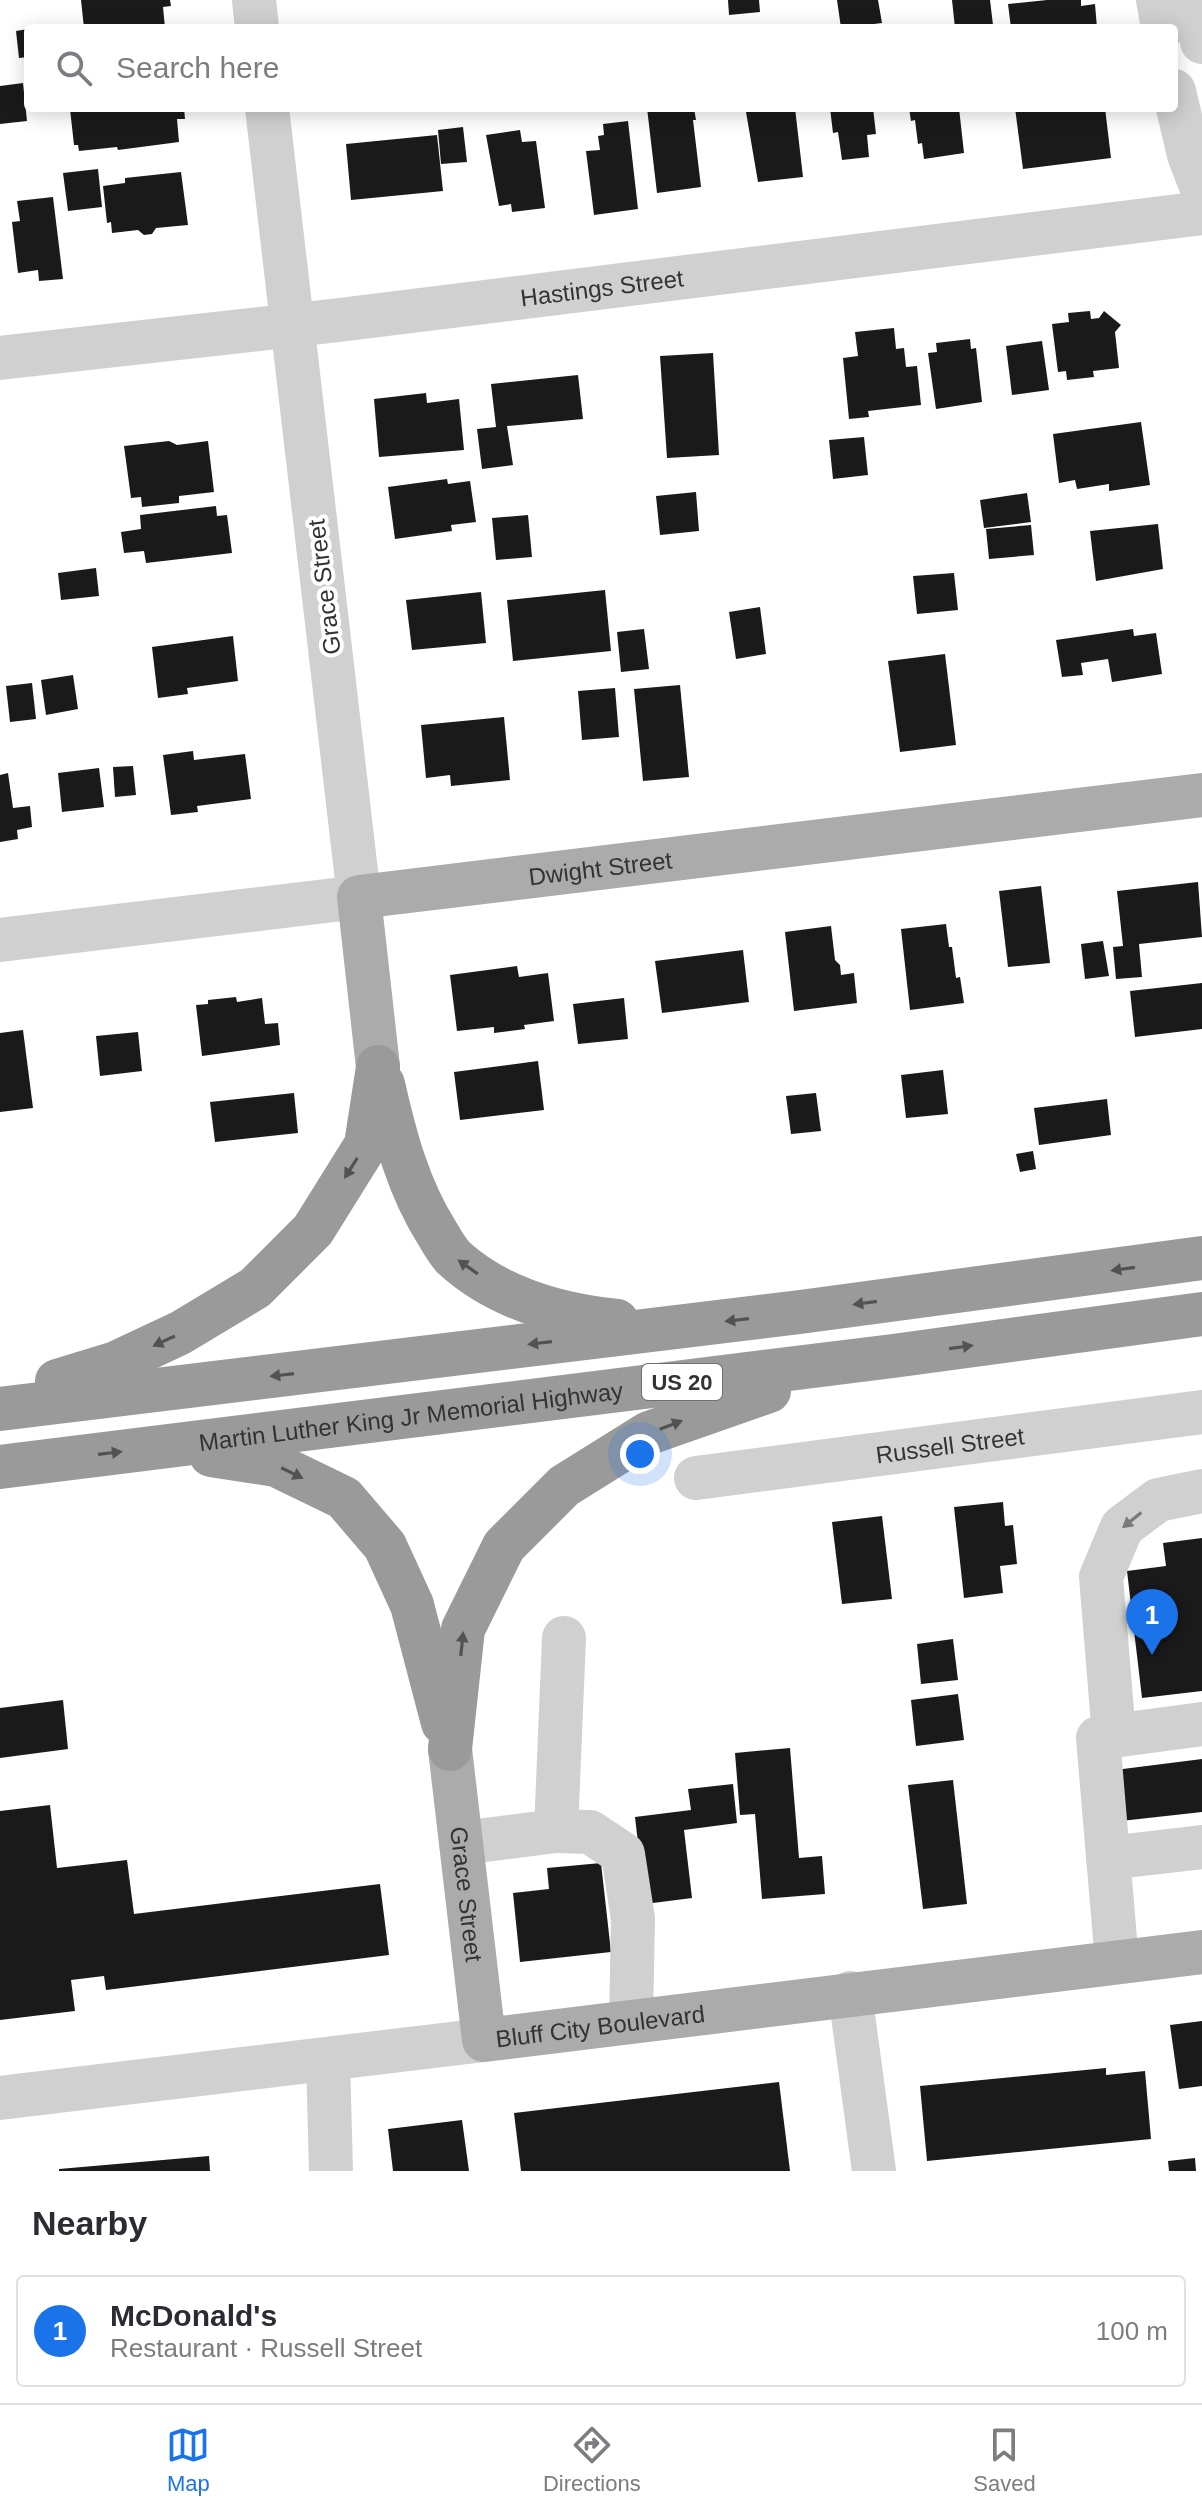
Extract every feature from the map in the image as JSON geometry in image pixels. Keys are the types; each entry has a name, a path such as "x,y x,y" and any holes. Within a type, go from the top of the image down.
{"highway":[{"path":"378,1067 397,1144 419,1203 452,1256 502,1292 577,1317 674,1327"},
{"path":"0,1398 116,1363 180,1333 255,1288 313,1230 366,1145 378,1067"},
{"name":"US 20","path":"0,1409 674,1327 1201,1258"},
{"name":"Martin Luther King Jr Memorial Highway","path":"0,1467 893,1356 1202,1314"},
{"path":"450,1749 463,1629 504,1546 564,1486 649,1433 743,1398 893,1356"},
{"path":"161,1447 276,1465 344,1498 385,1546 412,1605 450,1749"}],"main road":[{"name":"Dwight Street","path":"359,897 1202,795"},
{"name":"Grace Street","path":"359,897 378,1067"},
{"name":"Grace Street","path":"450,1749 484,2040"},
{"name":"Bluff City Boulevard","path":"484,2040 1202,1952"}],"street":[{"path":"254,0 257,24"},
{"path":"1158,0 1162,24"},
{"path":"1198,0 1202,42"},
{"path":"1178,108 1189,155 1202,189"},
{"name":"Grace Street","path":"267,112 359,897"},
{"name":"Hastings Street","path":"0,358 294,325 1202,213"},
{"name":"Dwight Street","path":"0,940 359,897"},
{"name":"Russell Street","path":"696,1478 1202,1412"},
{"path":"1114,1736 1101,1577 1122,1527 1158,1500 1202,1491"},
{"path":"556,1831 564,1638"},
{"path":"1117,1962 1098,1738 1202,1724"},
{"path":"461,1843 556,1831 590,1832 623,1854 633,1919 631,2021"},
{"path":"1108,1858 1202,1847"},
{"path":"850,1993 874,2171"},
{"name":"Bluff City Boulevard","path":"0,2098 484,2040"},
{"path":"328,2059 331,2171"}],"building":[{"path":"81,0 170,0 171,6 163,7 165,24 84,24"},
{"path":"728,0 759,0 760,12 729,15"},
{"path":"837,0 878,0 882,23 840,24"},
{"path":"952,0 990,0 993,24 955,24"},
{"path":"1081,0 1081,6 1095,4 1097,24 1010,24 1008,4"},
{"path":"24,30 24,57 19,58 16,31"},
{"path":"23,83 27,121 0,124 0,86"},
{"path":"70,112 184,112 185,119 177,119 179,142 118,150 117,147 79,151 78,145 74,145"},
{"path":"647,112 695,112 701,187 657,193"},
{"path":"746,112 795,112 803,177 758,182"},
{"path":"830,112 873,112 876,134 867,135 869,157 842,160 838,132 833,133"},
{"path":"910,112 959,112 964,153 924,159 922,143 918,144 915,120 911,121"},
{"path":"1016,112 1105,112 1111,158 1023,169"},
{"path":"628,121 638,209 594,215 586,151 600,150 598,136 604,135 603,124"},
{"path":"463,127 467,162 441,164 438,130"},
{"path":"520,130 522,142 536,141 545,208 512,212 511,204 499,206 486,135"},
{"path":"437,135 443,191 351,200 346,144"},
{"path":"98,169 102,207 68,211 63,173"},
{"path":"181,172 188,225 156,228 152,234 144,235 138,230 112,233 111,222 107,223 103,186 125,183 125,178"},
{"path":"53,197 63,279 39,281 38,270 18,273 12,222 20,221 17,201"},
{"path":"1090,311 1091,319 1099,318 1104,311 1121,325 1115,332 1119,368 1093,371 1094,377 1067,380 1066,371 1058,372 1052,324 1069,322 1068,313"},
{"path":"894,328 896,349 904,348 906,367 917,366 921,405 868,411 869,417 849,419 843,358 858,356 855,332"},
{"path":"970,339 971,349 976,348 982,402 936,409 928,353 937,352 936,343"},
{"path":"1042,341 1049,390 1012,395 1006,346"},
{"path":"713,353 719,455 667,458 660,356"},
{"path":"578,375 583,419 507,426 513,465 482,469 477,429 496,427 491,384"},
{"path":"426,393 427,403 459,399 464,450 379,457 374,399"},
{"path":"1141,422 1150,485 1109,491 1109,484 1077,489 1075,480 1059,483 1053,434"},
{"path":"864,437 868,475 833,479 829,440"},
{"path":"169,441 177,445 208,441 214,492 179,496 179,503 142,507 141,497 131,498 124,446"},
{"path":"447,479 448,484 470,481 476,522 451,525 452,531 395,539 388,487"},
{"path":"696,492 699,531 660,535 656,496"},
{"path":"1027,493 1031,522 984,528 980,500"},
{"path":"216,506 217,516 227,515 232,553 146,563 144,551 124,553 121,532 141,529 140,515"},
{"path":"528,515 532,557 496,560 492,518"},
{"path":"1158,524 1163,569 1096,581 1090,531"},
{"path":"1031,525 1034,555 989,559 986,529"},
{"path":"96,568 99,596 61,600 58,573"},
{"path":"954,573 958,610 917,614 913,576"},
{"path":"605,590 611,651 513,661 507,600"},
{"path":"481,592 486,643 412,650 406,600"},
{"path":"760,607 766,654 736,659 729,612"},
{"path":"644,629 649,669 621,672 617,632"},
{"path":"1133,629 1134,636 1156,633 1162,674 1112,682 1108,659 1081,663 1083,675 1062,677 1056,640"},
{"path":"233,636 238,681 187,688 188,694 158,698 152,647"},
{"path":"945,654 956,745 900,752 888,661"},
{"path":"73,675 78,709 46,715 41,680"},
{"path":"32,683 36,719 10,722 6,686"},
{"path":"680,685 689,777 643,781 634,689"},
{"path":"615,688 619,737 582,740 578,691"},
{"path":"504,717 510,780 451,786 450,775 426,778 421,725"},
{"path":"193,751 194,760 245,754 251,799 197,806 198,812 171,815 163,755"},
{"path":"133,766 136,795 115,797 113,767"},
{"path":"99,768 104,807 62,812 58,773"},
{"path":"8,773 13,808 30,806 32,827 17,830 18,839 0,842 0,775"},
{"path":"1198,882 1202,937 1139,944 1142,977 1116,979 1113,947 1123,946 1117,891"},
{"path":"1041,886 1050,963 1008,967 999,891"},
{"path":"946,924 964,1003 910,1010 901,929"},
{"path":"831,926 835,960 840,965 841,975 854,973 857,1003 794,1011 785,932"},
{"path":"1103,941 1109,976 1085,979 1081,944"},
{"path":"743,950 749,1002 662,1013 655,961"},
{"path":"517,966 519,977 548,973 554,1021 494,1033 494,1027 457,1031 450,975"},
{"path":"1202,983 1202,1029 1135,1037 1130,991"},
{"path":"236,997 237,1002 262,998 265,1024 278,1023 280,1045 202,1056 196,1005 208,1004 208,1000"},
{"path":"624,998 628,1039 578,1044 573,1004"},
{"path":"23,1030 33,1108 0,1112 0,1033"},
{"path":"138,1032 142,1071 100,1076 96,1036"},
{"path":"538,1061 544,1110 460,1120 454,1072"},
{"path":"943,1070 948,1114 906,1118 901,1075"},
{"path":"294,1093 298,1133 215,1142 210,1102"},
{"path":"816,1093 821,1131 791,1134 786,1096"},
{"path":"1107,1099 1111,1135 1039,1145 1034,1108"},
{"path":"1033,1151 1036,1169 1020,1172 1016,1154"},
{"path":"1003,1502 1005,1526 1013,1525 1017,1564 1000,1566 1003,1593 964,1598 954,1507"},
{"path":"882,1516 892,1599 842,1604 832,1522"},
{"path":"1202,1538 1202,1691 1142,1698 1127,1571 1166,1566 1163,1543"},
{"path":"953,1639 958,1680 921,1684 917,1644"},
{"path":"958,1694 964,1740 916,1746 911,1700"},
{"path":"63,1700 68,1749 0,1758 0,1708"},
{"path":"790,1748 799,1858 822,1856 825,1894 762,1899 755,1814 740,1815 735,1753"},
{"path":"1202,1759 1202,1812 1121,1821 1115,1770"},
{"path":"953,1780 967,1904 923,1909 908,1785"},
{"path":"733,1784 737,1823 684,1830 692,1898 645,1904 635,1817 691,1810 688,1789"},
{"path":"50,1805 57,1868 127,1860 134,1914 380,1884 389,1955 106,1990 104,1976 71,1980 75,2011 0,2020 0,1811"},
{"path":"601,1863 611,1952 520,1962 513,1893 549,1889 547,1868"},
{"path":"1202,2021 1202,2086 1179,2089 1170,2025"},
{"path":"1106,2068 1106,2075 1145,2071 1151,2139 927,2161 920,2086"},
{"path":"779,2082 790,2171 521,2171 514,2113"},
{"path":"462,2120 469,2171 393,2171 388,2129"},
{"path":"209,2156 210,2171 59,2171 59,2169"},
{"path":"1195,2158 1196,2171 1169,2171 1168,2161"}],"place":[{"name":"McDonald's","path":"1152,1655"}]}
